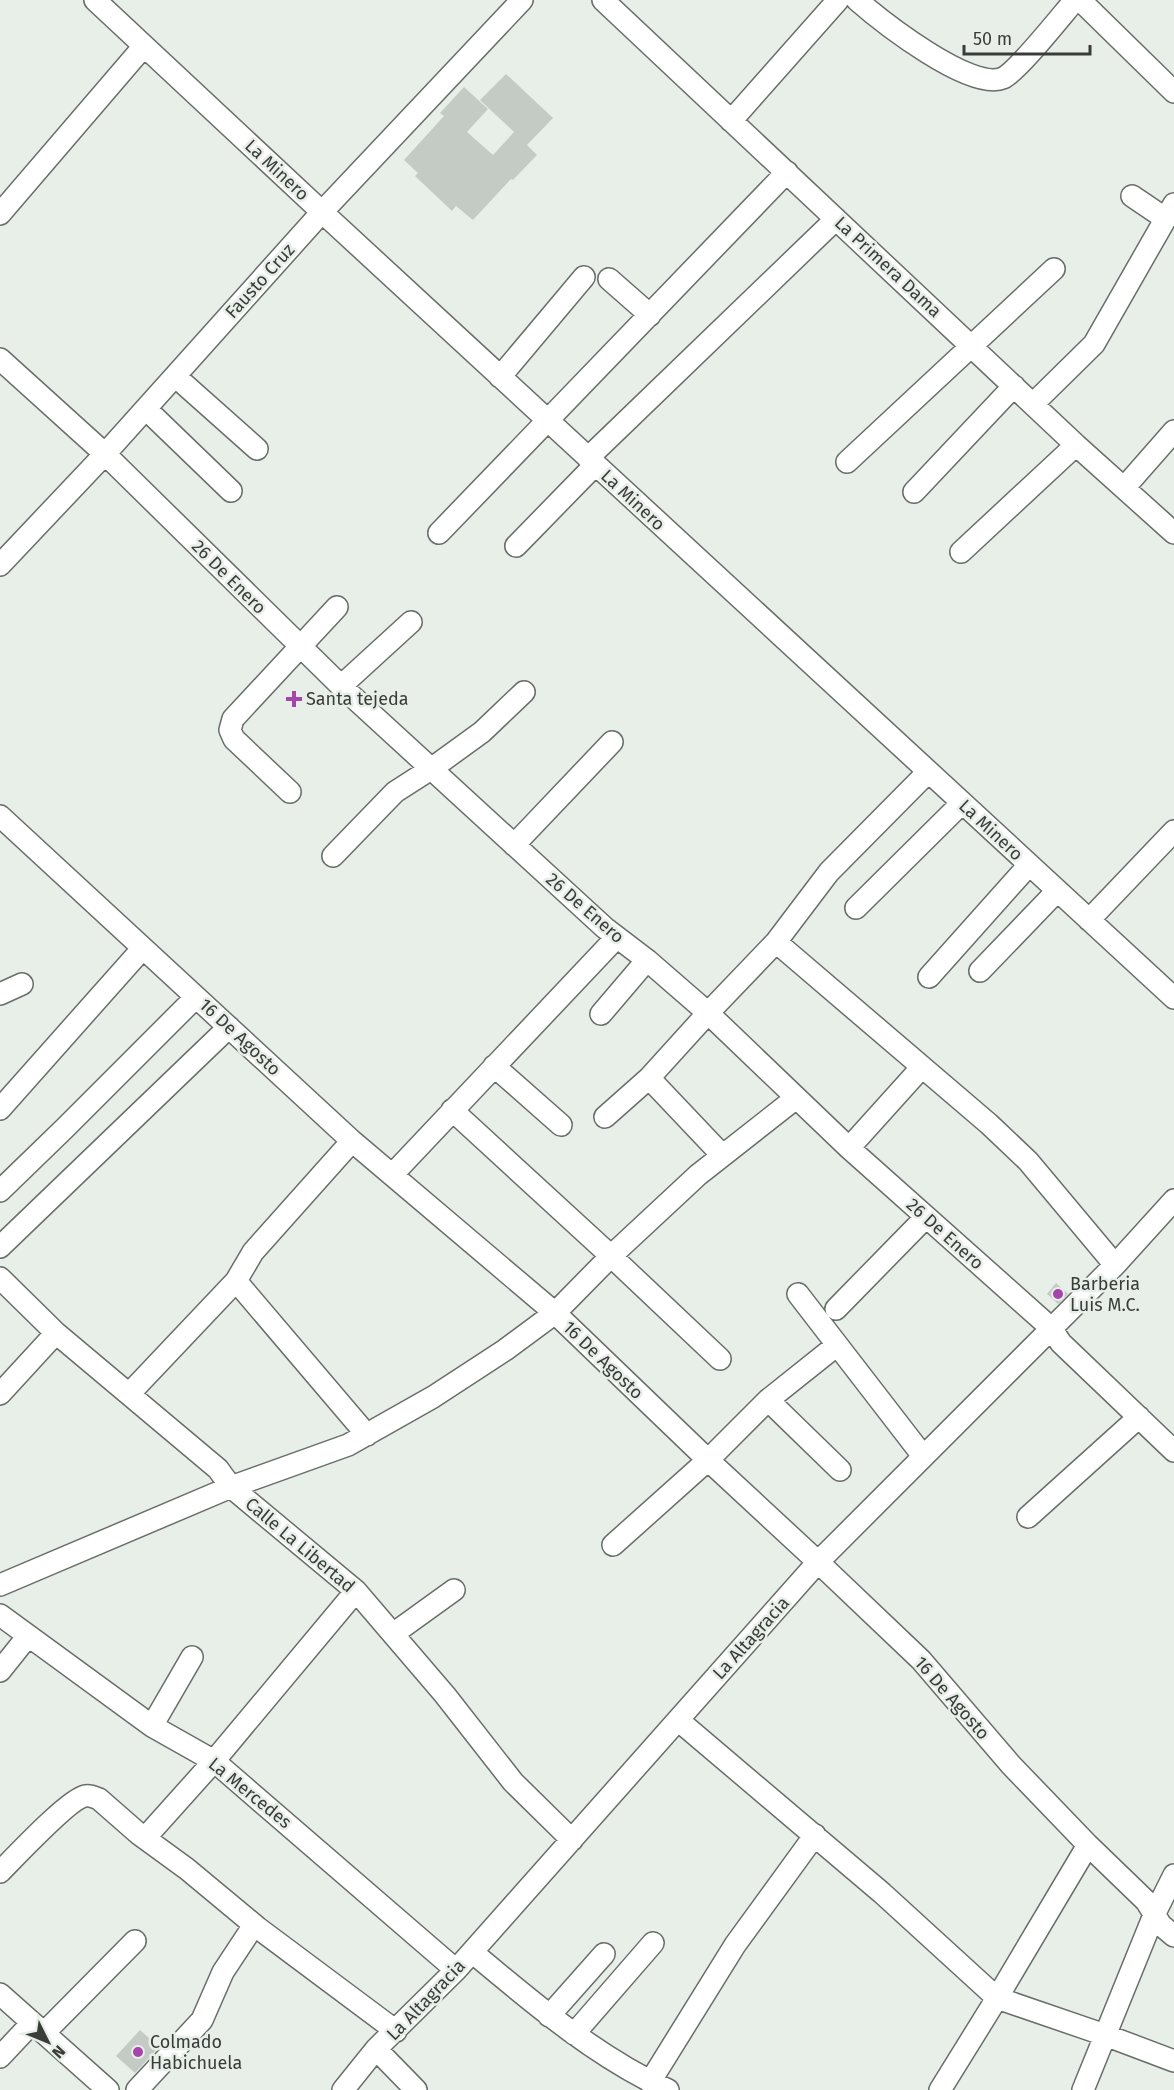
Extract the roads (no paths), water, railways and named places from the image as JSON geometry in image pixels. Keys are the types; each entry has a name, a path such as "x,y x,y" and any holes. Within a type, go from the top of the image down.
{"street":[{"name":"La Minero","path":"95,0 548,422 1174,998"},
{"name":"Fausto Cruz","path":"0,565 105,454 322,212 522,0"},
{"name":"La Primera Dama","path":"603,0 1076,445 1174,533"},
{"path":"731,121 838,0"},
{"path":"857,0 878,18 924,50 956,68 991,80 1004,78 1084,2 1174,92"},
{"path":"0,214 144,46"},
{"path":"439,534 787,172"},
{"path":"1033,404 1094,344 1170,211 1132,196"},
{"path":"516,546 591,461 836,219"},
{"path":"847,462 1054,269"},
{"path":"500,377 584,277"},
{"path":"609,279 650,315"},
{"name":"26 De Enero","path":"0,359 105,454 341,686 616,938 647,960 708,1013 849,1148 1051,1328 1061,1343 1174,1450"},
{"path":"175,376 257,449"},
{"path":"914,492 1014,386"},
{"path":"146,409 231,491"},
{"path":"1124,488 1174,431"},
{"path":"961,552 1076,445"},
{"path":"290,792 234,739 230,730 233,718 337,607"},
{"path":"341,686 411,622"},
{"path":"333,856 395,792 432,769 482,732 524,692"},
{"path":"514,845 612,742"},
{"path":"606,1117 650,1078 708,1013 777,942 829,872 928,772"},
{"path":"856,908 962,803"},
{"name":"16 De Agosto","path":"0,816 352,1141 555,1313 921,1660 1011,1765 1146,1901 1161,1925 1174,1936"},
{"path":"1089,920 1174,831"},
{"path":"929,977 1029,865"},
{"path":"980,971 1057,891"},
{"path":"392,1175 616,938"},
{"path":"777,942 989,1124 1028,1161 1115,1265"},
{"path":"0,1109 143,948"},
{"path":"601,1014 647,960"},
{"path":"0,994 22,984"},
{"path":"0,1191 196,997"},
{"path":"0,1247 229,1027"},
{"path":"494,1066 561,1125"},
{"path":"849,1148 922,1066"},
{"path":"650,1078 722,1155"},
{"path":"0,1585 231,1487 348,1445 433,1397 505,1350 555,1313 611,1256 722,1155 796,1098"},
{"path":"452,1110 720,1359"},
{"path":"129,1394 236,1281 253,1252 352,1141"},
{"name":"La Altagracia","path":"343,2090 376,2049 456,1970 818,1562 1115,1265 1174,1200"},
{"path":"836,1309 926,1217"},
{"name":"Calle La Libertad","path":"0,1278 56,1333 218,1469 231,1487 356,1591 445,1695 513,1782 572,1840"},
{"path":"236,1281 367,1435"},
{"path":"798,1294 923,1456"},
{"path":"0,1394 56,1333"},
{"path":"613,1545 708,1460 768,1400 837,1345"},
{"path":"768,1400 840,1470"},
{"path":"1028,1517 1139,1417"},
{"path":"393,1634 454,1590"},
{"path":"145,1838 214,1761 356,1591"},
{"name":"La Mercedes","path":"0,1615 152,1726 214,1761 456,1970"},
{"path":"0,1671 28,1636"},
{"path":"152,1726 192,1657"},
{"path":"678,1720 815,1834 998,1998 1105,2034 1174,2061"},
{"path":"0,1872 45,1826 83,1796 99,1799 258,1928 396,2031"},
{"path":"472,1952 549,2016 650,2085 735,1946 815,1834"},
{"path":"940,2090 998,1998 1088,1845"},
{"path":"1083,2090 1154,1914 1174,1875"},
{"path":"137,2090 202,2020 225,1967 250,1931 258,1928"},
{"path":"0,2057 38,2028 135,1941"},
{"path":"574,2034 653,1943"},
{"path":"549,2016 604,1954"},
{"path":"0,1994 108,2090"},
{"path":"376,2049 416,2090"}],"place":[{"name":"Santa tejeda","path":"294,699"},
{"name":"Barberia Luis M.C.","path":"1058,1294"},
{"name":"Colmado Habichuela","path":"138,2052"}]}
